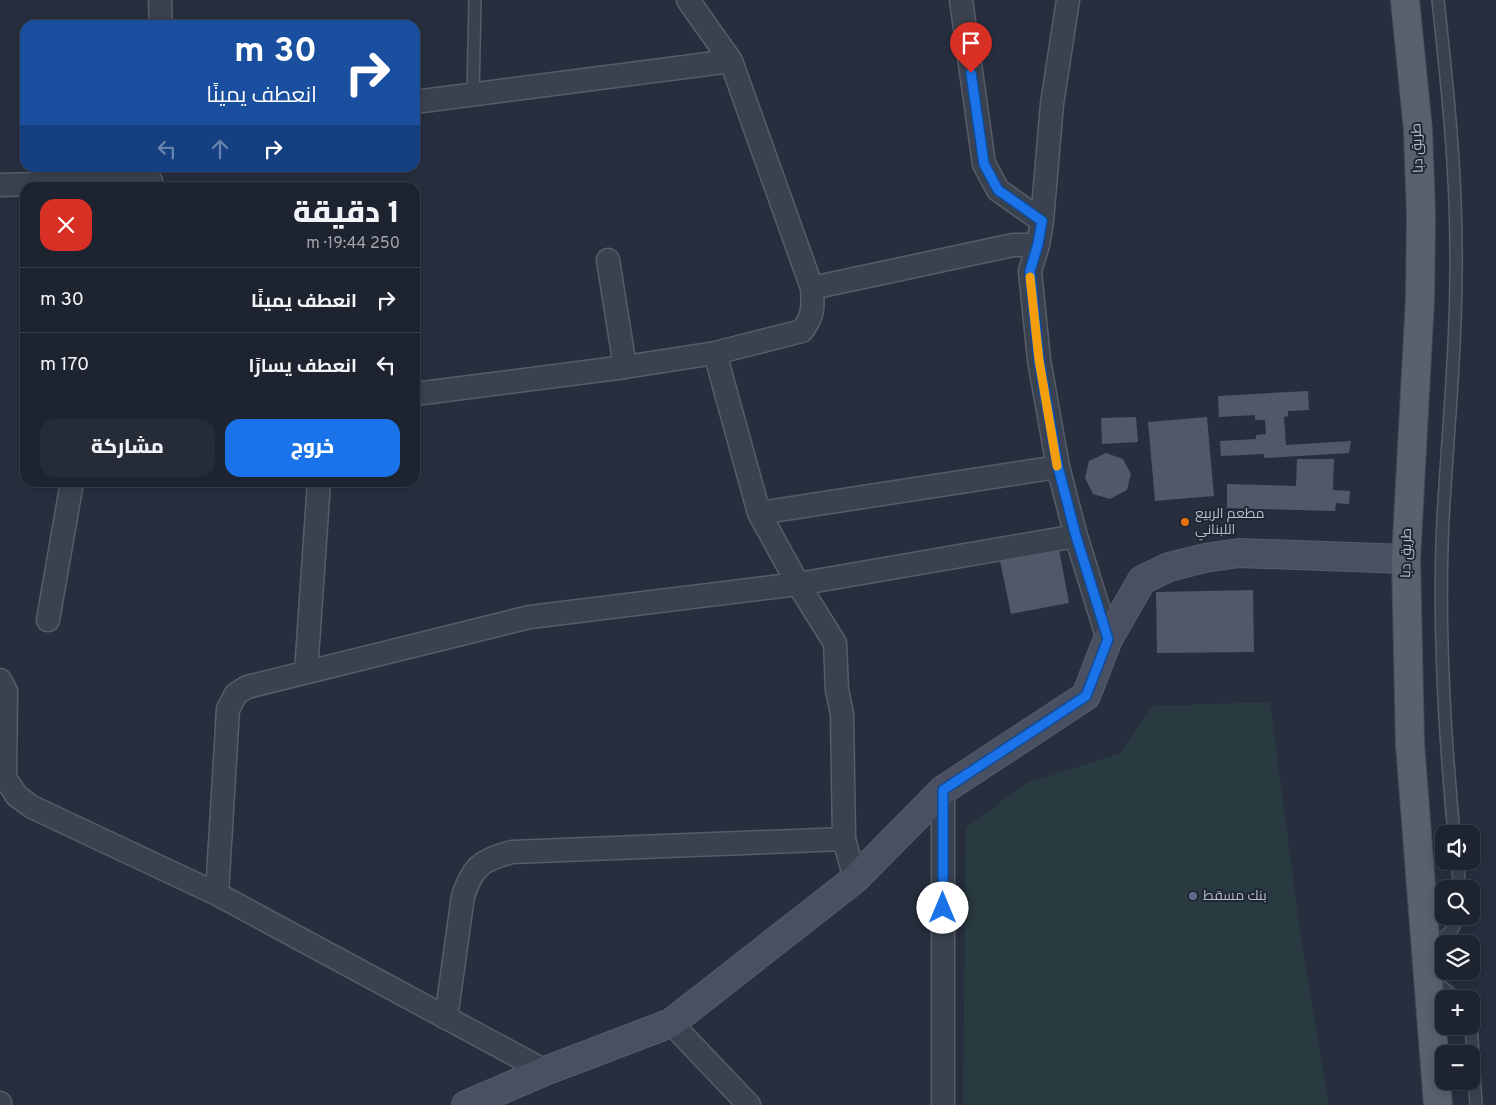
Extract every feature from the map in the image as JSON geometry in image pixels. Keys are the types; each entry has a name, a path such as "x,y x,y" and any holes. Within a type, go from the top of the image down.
{"main road":[{"name":"طريق دبا","path":"1405,0 1418,130 1421,215 1420,300 1406,559 1410,744 1438,1105"}],"street":[{"path":"160,0 161,20"},
{"path":"420,393 625,367 715,353 802,331 810,320 813,310 812,288 731,61 688,0"},
{"path":"961,0 984,164 998,190 1042,221"},
{"path":"1068,0 1052,104 1042,221 1030,271 1039,360 1058,467 1076,536 1108,639"},
{"path":"420,101 731,61"},
{"path":"76,182 151,179"},
{"path":"0,185 20,184"},
{"path":"812,288 1013,245 1038,244"},
{"path":"608,260 625,367"},
{"path":"715,353 759,513 798,584 835,643 837,690 842,714 844,839 855,879"},
{"path":"759,513 1058,467"},
{"path":"48,620 71,487"},
{"path":"306,672 319,487"},
{"path":"217,894 228,709 236,694 247,687 530,617 798,584 1076,536"},
{"path":"466,1105 545,1071 671,1023 855,879 943,790 1086,696 1108,639 1142,580 1169,567 1204,558 1239,553 1406,559"},
{"path":"0,680 6,691 5,778 17,796 32,807 217,894 545,1071"},
{"path":"943,790 943,1105"},
{"path":"446,1018 463,896 469,879 479,866 494,857 512,852 844,839"},
{"path":"671,1023 749,1105"}],"lane":[{"path":"474,95 476,0"},
{"path":"1438,0 1453,161 1456,251 1455,340 1443,520 1441,611 1443,701 1453,825"},
{"path":"1448,990 1426,965 1454,925"},
{"path":"1472,1035 1476,1105"}],"shaded area":[{"path":"1270,702 1302,947 1329,1105 963,1105 966,827 1027,783 1119,754 1153,706"}],"building":[{"path":"1308,391 1309,410 1288,411 1288,416 1284,417 1286,445 1351,441 1349,453 1264,458 1264,454 1221,456 1220,441 1256,439 1256,435 1266,434 1265,420 1255,420 1255,415 1219,417 1218,396"},
{"path":"1136,417 1138,442 1102,444 1101,418"},
{"path":"1207,417 1214,496 1155,501 1148,422"},
{"path":"1106,453 1123,459 1131,474 1127,490 1110,499 1093,494 1085,478 1089,461"},
{"path":"1297,459 1334,459 1333,490 1350,491 1349,504 1336,503 1335,511 1227,508 1227,484 1296,486"},
{"path":"1059,549 1069,603 1011,614 1000,561"},
{"path":"1253,590 1254,652 1157,653 1156,592"}],"slow traffic":[{"path":"1030,277 1039,360 1057,466"}],"place":[{"name":"مطعم الربيع اللبناني","path":"1185,522"},
{"name":"بنك مسقط","path":"1193,896"}],"route":[{"path":"943,908 943,790 1086,696 1108,639 1076,536 1058,467 1039,360 1030,271 1042,221 998,190 984,164 971,73"}]}
